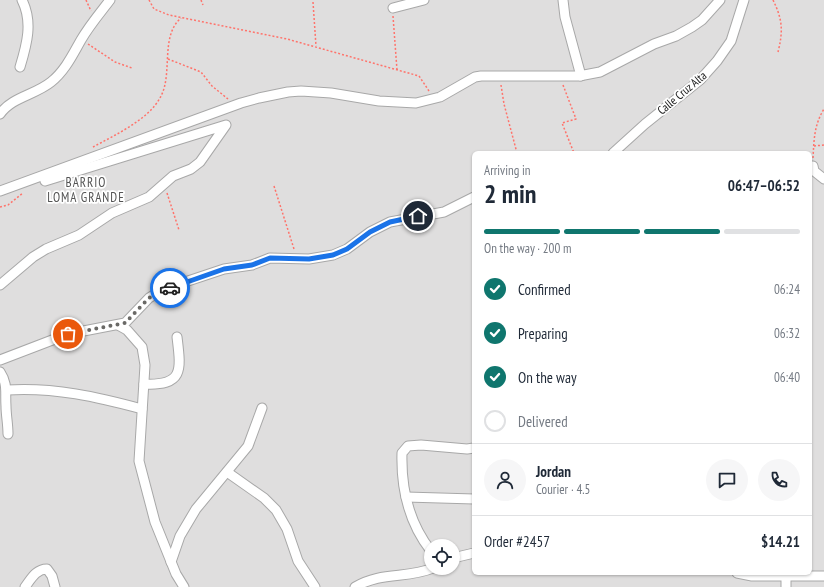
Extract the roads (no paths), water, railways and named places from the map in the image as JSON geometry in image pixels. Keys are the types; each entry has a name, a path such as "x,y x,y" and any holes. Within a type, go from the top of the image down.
{"street":[{"path":"20,67 29,35 27,10 22,0"},
{"path":"0,114 5,108 14,102 52,82 74,56 82,39 110,0"},
{"path":"393,8 422,0"},
{"path":"563,0 565,16 581,76"},
{"path":"0,191 266,96 302,91 331,93 379,101 416,103 434,99 458,88 475,77 581,76 600,72 654,44 676,36 702,20 720,0"},
{"name":"Calle Cruz Alta","path":"615,151 645,124 689,90 713,66 731,41 744,0"},
{"path":"0,194 226,125 200,162 191,169 173,176 149,197 112,213 80,235 46,249 32,257 0,285"},
{"path":"813,166 814,171 824,179"},
{"path":"0,360 68,334 118,325 130,319 149,298 157,293 188,281 224,269 252,265 270,258 323,258 347,249 370,232 390,222 444,212 472,197"},
{"path":"118,325 127,330 142,347 145,365 139,461 155,522 171,562 184,587"},
{"path":"144,384 160,385 172,381 178,373 180,363 177,336"},
{"path":"0,372 7,390 6,406 8,434"},
{"path":"7,390 28,389 78,393 142,409"},
{"path":"171,562 180,536 196,509 248,446 262,408"},
{"path":"424,540 412,520 406,497 401,475 402,453 408,446 421,445 472,448"},
{"path":"227,472 264,498 276,510 287,529 298,561 315,587"},
{"path":"406,497 472,499"},
{"path":"460,556 472,553"},
{"path":"25,587 34,574 42,569 47,569 52,576 55,587"},
{"path":"355,587 379,576 424,572"},
{"path":"747,575 824,576"},
{"path":"786,576 786,587"}],"district":[{"name":"BARRIO LOMA GRANDE","path":"86,190"}]}
